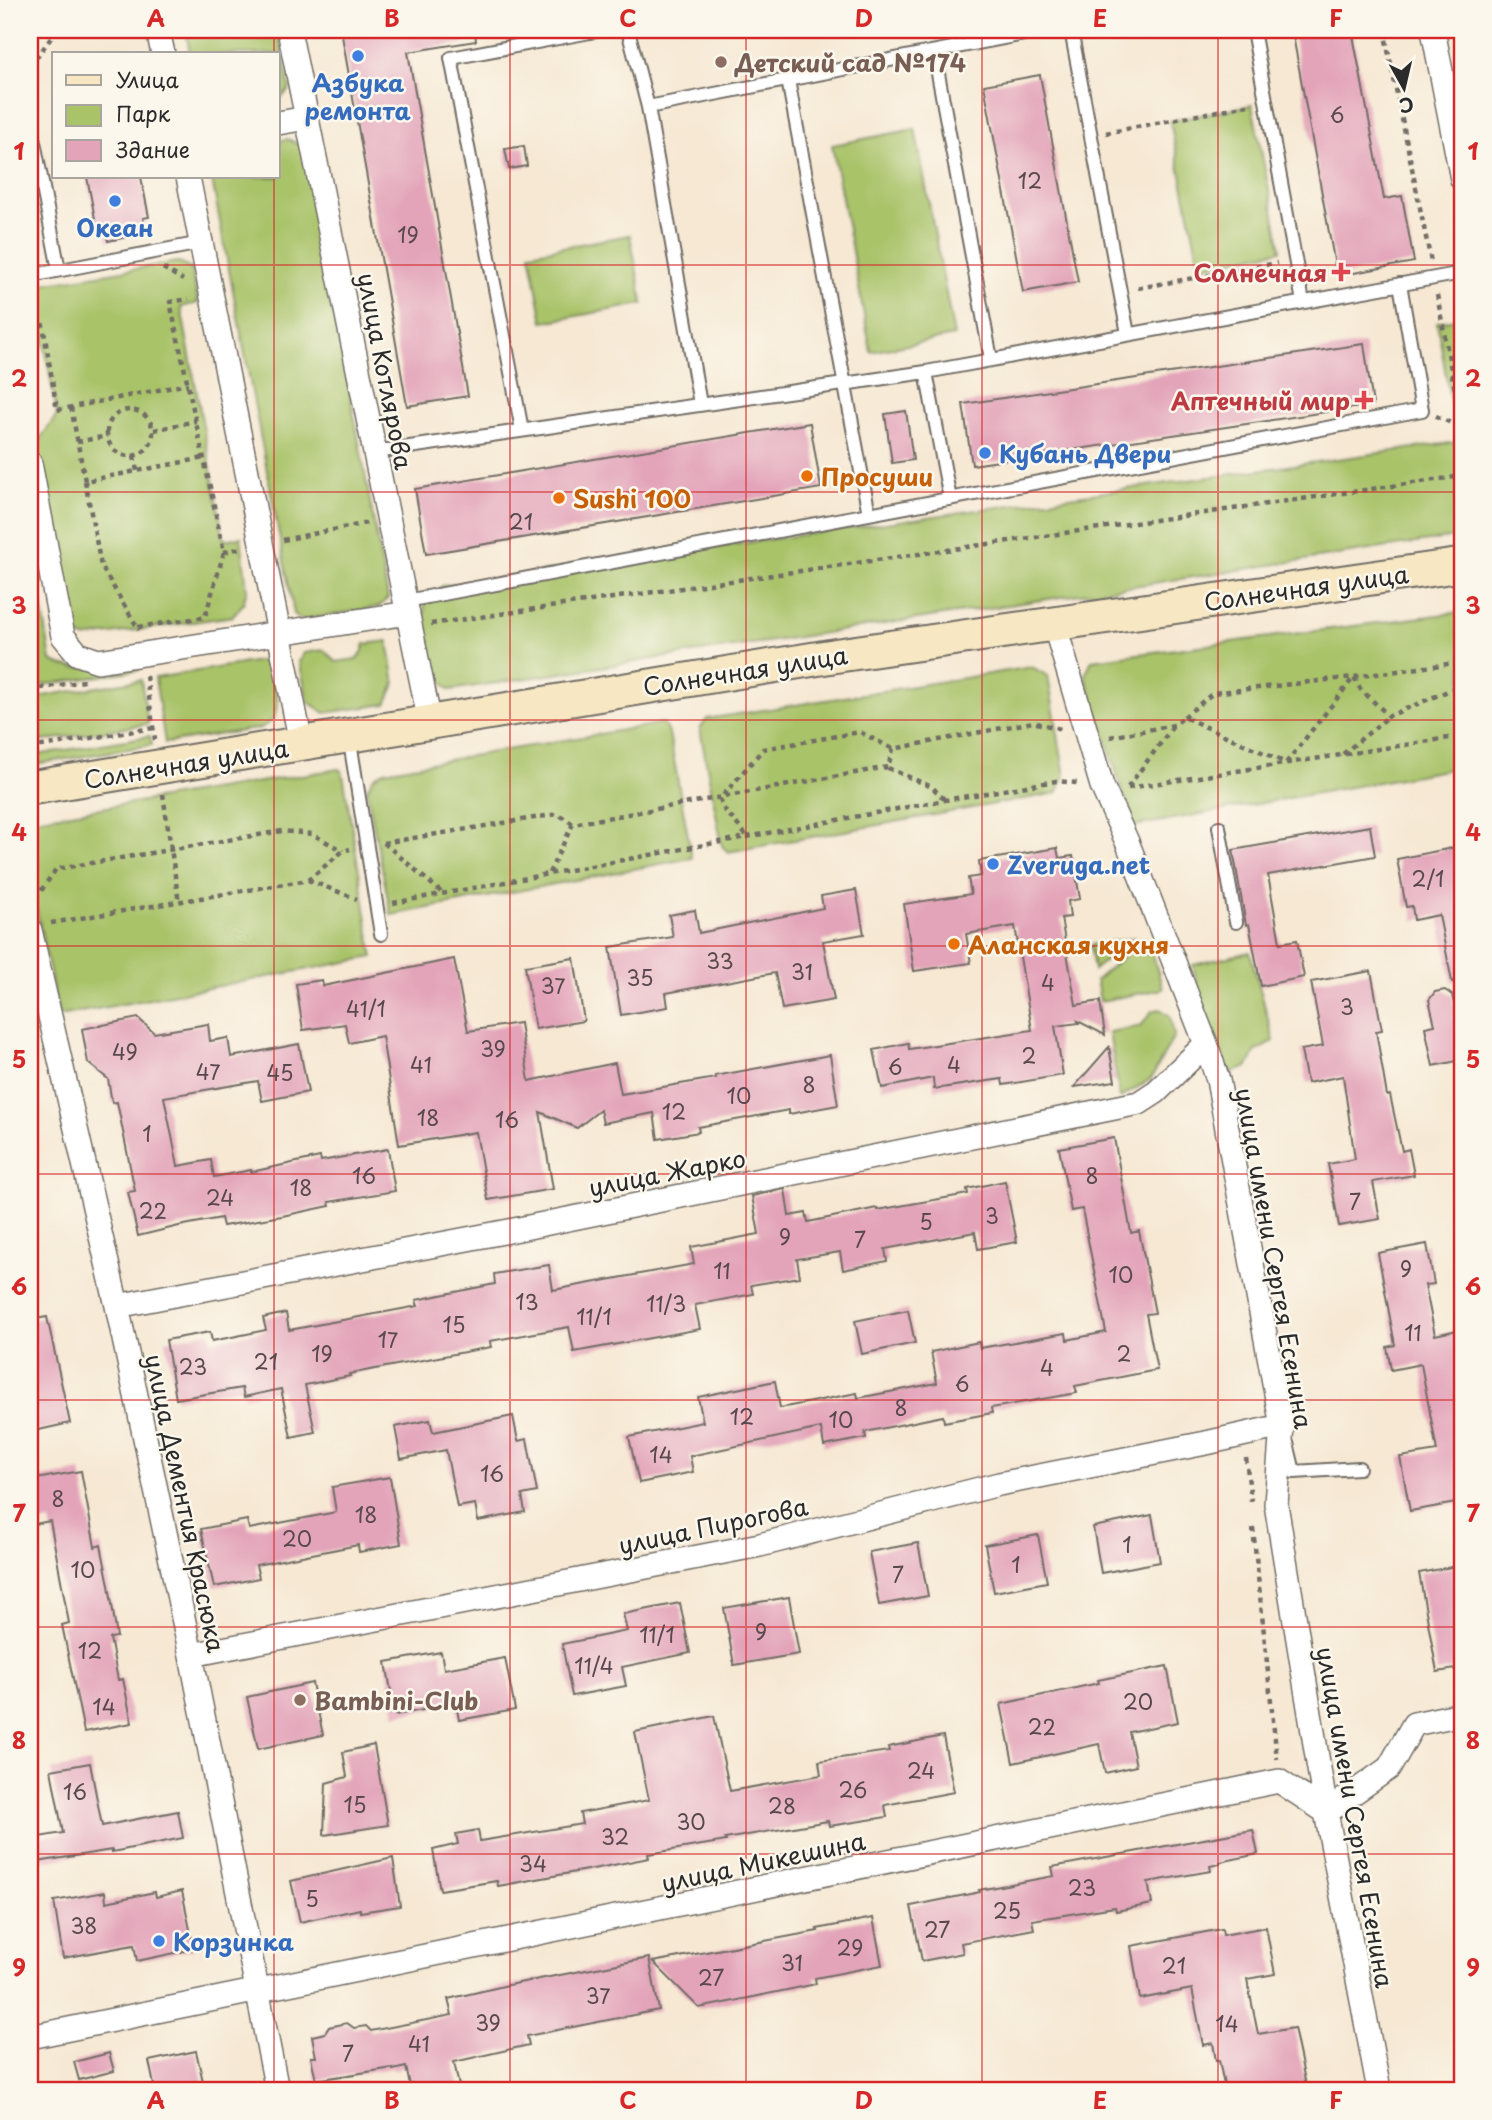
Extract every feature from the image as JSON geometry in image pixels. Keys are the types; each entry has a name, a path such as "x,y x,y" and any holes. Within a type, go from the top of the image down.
{"main road":[{"name":"Солнечная улица","path":"30,788 839,655 1462,565"}],"street":[{"path":"158,30 163,52"},
{"name":"улица Котлярова","path":"289,30 430,723"},
{"path":"1433,30 1461,166"},
{"path":"280,123 307,118"},
{"path":"188,178 301,743"},
{"path":"30,463 63,636 78,654 98,661 408,614"},
{"name":"улица имени Сергея Есенина","path":"1054,623 1102,786 1129,844 1206,1044 1226,1116 1282,1426 1276,1504 1326,1812 1379,2090"},
{"name":"улица Дементия Красюка","path":"36,927 191,1655 277,2090"},
{"name":"улица Жарко","path":"117,1306 509,1231 1139,1103 1156,1092 1206,1044"},
{"name":"улица Пирогова","path":"191,1655 760,1545 999,1484 1282,1426"},
{"path":"1279,1781 1326,1812 1389,1768 1414,1724 1462,1714"},
{"name":"улица Микешина","path":"30,2037 1279,1781"}],"lane":[{"path":"522,430 452,58 601,30"},
{"path":"628,30 648,107 700,404"},
{"path":"648,107 1045,30"},
{"path":"1071,30 1128,334"},
{"path":"1253,30 1303,302"},
{"path":"934,52 991,359"},
{"path":"788,80 869,514"},
{"path":"30,121 59,270"},
{"path":"30,276 201,243"},
{"path":"375,452 926,372 1462,273"},
{"path":"408,614 869,514 1422,410 1400,284"},
{"path":"926,372 950,499"},
{"path":"349,736 381,934"},
{"path":"1219,827 1236,922"},
{"path":"1282,1426 1294,1472 1359,1468"}],"path":[{"path":"30,66 57,30"},
{"path":"1384,30 1462,428"},
{"path":"1091,136 1266,103"},
{"path":"1120,292 1295,260"},
{"path":"138,627 205,617 224,552 170,302 191,299 188,286 181,277 162,268"},
{"path":"30,327 43,325 57,410 188,384"},
{"path":"122,397 125,410"},
{"path":"71,407 102,566 138,627 156,747"},
{"path":"125,410 136,410 149,418 154,430 153,440 145,451 134,456 123,455 111,446 107,436 109,422 125,410"},
{"path":"1422,410 1462,428"},
{"path":"154,430 196,422"},
{"path":"77,442 107,436"},
{"path":"134,456 137,471"},
{"path":"85,481 204,458"},
{"path":"408,614 1462,476"},
{"path":"224,552 389,519"},
{"path":"1128,788 1174,725 1213,693 1462,662"},
{"path":"1354,677 1361,691 1389,716"},
{"path":"1286,763 1354,677"},
{"path":"1342,755 1389,716 1462,685"},
{"path":"1184,717 1286,763"},
{"path":"720,799 763,749 860,732 893,750 1033,722 1103,738 1174,725"},
{"path":"30,748 153,728"},
{"path":"308,880 357,899 391,903 1056,781 1128,788 1462,736"},
{"path":"888,767 893,750"},
{"path":"36,927 308,880 344,851 366,846 558,814 573,824 888,767 932,787 945,800"},
{"path":"720,799 724,809 747,836"},
{"path":"164,804 179,903"},
{"path":"549,873 573,824"},
{"path":"30,907 56,869 282,831 313,834 344,851"},
{"path":"384,843 441,893"},
{"path":"1244,1434 1251,1504"},
{"path":"1252,1518 1279,1781"}],"green space":[{"path":"186,30 278,30 290,89 280,99 280,52 190,52"},
{"path":"1252,105 1281,250 1200,267 1170,121"},
{"path":"915,129 954,336 871,352 832,145"},
{"path":"288,139 302,146 307,163 388,598 379,607 301,620 294,614 212,180 280,178 280,141"},
{"path":"630,235 643,304 543,322 530,253"},
{"path":"177,262 191,269 198,303 181,307 224,540 241,537 247,590 243,604 233,616 84,638 68,631 35,446 57,415 42,332 30,334 30,286"},
{"path":"1462,318 1462,536 450,690 432,672 423,620 425,603 442,586 1457,442 1437,322"},
{"path":"30,530 51,661 82,668 137,660 139,670 30,687"},
{"path":"1462,612 1462,767 1134,826 1085,675 1092,660"},
{"path":"388,641 395,684 386,704 325,713 308,702 299,661 304,653 324,650 336,662 356,659 365,644"},
{"path":"271,659 278,703 274,719 261,728 165,743 155,678"},
{"path":"1032,667 1048,676 1065,776 1057,793 728,852 722,846 700,729 707,719"},
{"path":"141,680 148,724 30,743 30,698"},
{"path":"663,723 669,733 692,858 391,915 367,791 371,781 378,775 384,771"},
{"path":"150,736 152,745 30,765 30,756"},
{"path":"338,769 342,771 344,780 373,957 59,1016 30,877 30,824 35,819"},
{"path":"1133,938 1094,970 1090,945"},
{"path":"1144,939 1148,939 1163,989 1100,1001 1096,980"},
{"path":"1250,952 1274,1041 1255,1052 1248,1067 1230,1073 1214,1062 1193,965"},
{"path":"1160,1009 1170,1016 1174,1036 1151,1079 1120,1098 1109,1032 1141,1026 1152,1011"}],"building":[{"path":"341,30 475,30 476,41 408,52 468,396 407,406"},
{"path":"1292,30 1352,30 1384,199 1402,196 1414,262 1337,276"},
{"path":"1040,75 1078,282 1023,292 984,85"},
{"path":"524,146 527,166 509,169 505,149"},
{"path":"87,178 141,178 149,217 143,218 146,233 108,241 105,228 97,229"},
{"path":"1364,344 1373,405 972,465 963,404"},
{"path":"906,411 913,460 892,463 885,414"},
{"path":"810,423 821,488 426,554 415,489"},
{"path":"1370,826 1375,856 1268,875 1280,943 1297,940 1304,977 1261,986 1249,924 1246,925 1233,850"},
{"path":"1462,846 1462,981 1452,982 1439,915 1414,920 1412,906 1406,907 1397,859"},
{"path":"1057,848 1059,858 1073,856 1080,899 1068,901 1070,917 1061,918 1076,1005 1100,1001 1105,1035 1078,1021 1079,1023 1055,1026 1063,1075 1003,1085 1002,1079 934,1089 933,1078 882,1088 874,1050 908,1043 909,1049 1032,1030 1015,926 966,934 971,963 914,971 904,904 971,894 968,878 981,876 979,861"},
{"path":"856,890 864,934 823,941 834,1000 782,1009 775,973 666,993 668,1007 621,1015 610,947 673,937 669,915 695,910 699,933 823,908 821,896"},
{"path":"574,958 584,1021 535,1029 525,966"},
{"path":"454,959 468,1031 520,1023 529,1081 615,1063 621,1094 830,1055 838,1105 789,1114 789,1110 698,1127 699,1132 658,1139 654,1113 603,1123 600,1110 577,1128 540,1112 553,1189 488,1200 476,1132 399,1145 382,1036 349,1043 345,1024 303,1030 296,984 322,980 323,986"},
{"path":"1371,971 1382,1030 1376,1031 1387,1096 1390,1095 1402,1151 1409,1149 1414,1175 1373,1182 1380,1219 1339,1226 1328,1164 1355,1159 1343,1076 1307,1083 1301,1050 1323,1046 1311,982"},
{"path":"1445,990 1452,995 1458,1020 1462,1019 1462,1060 1433,1066 1425,1027 1435,1025 1429,1000 1435,992"},
{"path":"138,1018 154,1033 208,1024 210,1041 228,1038 231,1057 299,1044 308,1092 262,1101 258,1081 164,1097 178,1166 211,1160 214,1177 320,1157 321,1161 388,1149 395,1191 329,1202 330,1206 282,1216 223,1226 221,1218 138,1236 128,1192 135,1191 117,1102 112,1103 108,1079 88,1063 82,1029"},
{"path":"1109,1047 1115,1081 1074,1087"},
{"path":"1114,1138 1131,1233 1139,1231 1155,1313 1146,1314 1157,1370 1075,1386 1077,1393 991,1408 992,1413 944,1422 943,1416 865,1432 866,1438 824,1446 821,1428 690,1456 693,1472 639,1483 629,1437 703,1422 698,1397 775,1381 780,1408 857,1393 858,1398 937,1383 931,1352 979,1342 980,1348 1066,1333 1067,1340 1106,1332 1082,1209 1071,1211 1059,1148"},
{"path":"1005,1181 1017,1242 978,1249 975,1232 885,1249 887,1261 843,1270 840,1252 797,1259 800,1277 751,1285 753,1294 695,1305 700,1329 574,1352 569,1327 490,1341 491,1347 305,1385 315,1432 291,1437 281,1389 244,1397 242,1388 176,1399 166,1340 210,1332 212,1341 266,1330 263,1318 286,1313 289,1330 418,1306 416,1300 495,1284 494,1274 549,1265 553,1290 694,1264 691,1247 759,1234 752,1196 785,1189 789,1216 806,1213 808,1222 968,1194 967,1189"},
{"path":"1427,1244 1434,1284 1425,1285 1435,1335 1462,1329 1462,1502 1410,1511 1400,1457 1437,1451 1421,1364 1391,1370 1387,1347 1395,1345 1378,1253"},
{"path":"908,1310 915,1343 862,1354 855,1321"},
{"path":"47,1317 70,1423 30,1432 30,1320"},
{"path":"513,1416 518,1441 527,1439 537,1492 522,1495 525,1512 478,1521 475,1504 457,1507 446,1450 401,1459 395,1427 430,1420 433,1432"},
{"path":"81,1471 95,1547 101,1545 109,1585 117,1637 110,1638 118,1680 123,1679 132,1723 84,1732 62,1625 69,1623 50,1521 30,1525 30,1480"},
{"path":"390,1477 401,1544 359,1552 358,1545 256,1565 259,1578 214,1587 201,1529 247,1520 249,1529 336,1512 332,1487"},
{"path":"1152,1515 1160,1562 1101,1573 1093,1527"},
{"path":"1038,1535 1047,1582 994,1592 985,1545"},
{"path":"918,1543 928,1596 879,1605 869,1552"},
{"path":"1462,1565 1462,1668 1437,1672 1419,1573"},
{"path":"789,1597 799,1654 734,1665 724,1608"},
{"path":"680,1603 690,1653 622,1667 626,1686 572,1696 562,1644 627,1631 623,1614"},
{"path":"441,1652 444,1669 505,1658 515,1710 459,1720 456,1704 395,1715 386,1662"},
{"path":"1167,1666 1178,1722 1129,1732 1136,1766 1105,1773 1099,1744 1013,1763 1001,1704"},
{"path":"312,1683 323,1735 258,1749 247,1697"},
{"path":"714,1716 730,1791 821,1775 819,1761 889,1751 888,1747 943,1736 954,1792 885,1805 887,1817 829,1826 828,1821 648,1854 649,1858 498,1886 497,1881 440,1890 433,1850 458,1844 456,1834 478,1830 480,1841 582,1824 580,1813 649,1800 635,1732"},
{"path":"374,1745 388,1825 324,1835 326,1783 347,1777 343,1752"},
{"path":"90,1763 102,1826 178,1811 183,1838 112,1852 37,1862 33,1838 63,1833 51,1770"},
{"path":"1253,1830 1258,1854 1220,1862 1210,1866 1211,1871 1148,1882 1152,1904 1116,1911 1115,1907 1032,1920 1034,1929 961,1943 963,1953 922,1961 911,1906 1054,1876 1052,1867"},
{"path":"393,1858 400,1906 360,1912 360,1909 300,1922 291,1881"},
{"path":"182,1891 194,1949 137,1961 134,1945 63,1958 54,1901 105,1892 106,1902 155,1892 156,1897"},
{"path":"873,1918 882,1965 815,1978 816,1984 699,2008 653,1962 818,1931 817,1929"},
{"path":"1266,1927 1275,1974 1247,1979 1258,2034 1294,2028 1307,2090 1225,2090 1213,2043 1203,2045 1192,1989 1140,1999 1131,1946 1222,1929 1223,1935"},
{"path":"649,1958 659,2010 527,2036 529,2045 454,2062 459,2086 439,2090 411,2090 406,2067 316,2080 311,2057 316,2057 312,2036 325,2033 329,2027 347,2023 354,2028 366,2026 371,2031 452,2015 448,1999"},
{"path":"196,2051 205,2090 155,2090 149,2061"},
{"path":"109,2053 114,2071 79,2080 74,2062"}],"place":[{"name":"Азбука ремонта","path":"358,56"},
{"name":"Детский сад №174","path":"721,62"},
{"name":"Океан","path":"115,201"},
{"name":"Солнечная","path":"1341,272"},
{"name":"Аптечный мир","path":"1364,400"},
{"name":"Кубань Двери","path":"985,453"},
{"name":"Просуши","path":"807,476"},
{"name":"Sushi 100","path":"559,498"},
{"name":"Zveruga.net","path":"993,864"},
{"name":"Аланская кухня","path":"954,944"},
{"name":"Bambini-Club","path":"300,1700"},
{"name":"Корзинка","path":"159,1941"}]}
